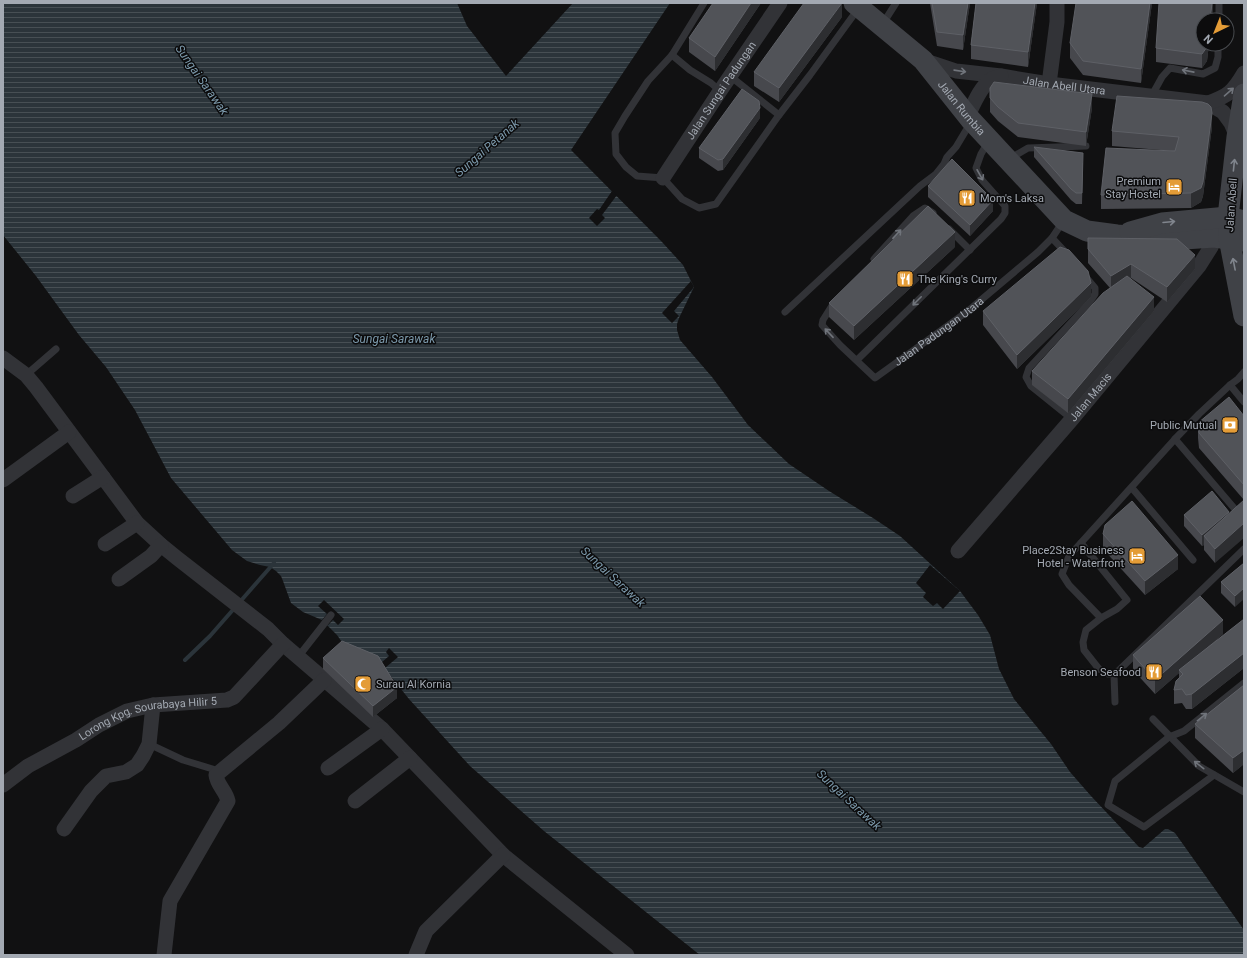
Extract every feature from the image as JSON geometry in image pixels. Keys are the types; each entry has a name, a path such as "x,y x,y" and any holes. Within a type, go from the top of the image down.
{"street":[{"name":"Jalan Sungai Padungan","path":"663,178 720,90 780,3"},
{"path":"1049,84 1057,22 1057,3"},
{"name":"Jalan Rumbia","path":"857,5 923,60 969,118 1064,220"},
{"name":"Jalan Abell Utara","path":"923,60 956,71 1208,103"},
{"path":"1208,103 1228,95 1244,73"},
{"path":"969,118 974,103 985,85 991,80 1001,76"},
{"name":"Jalan Abell","path":"1244,94 1237,136 1236,219 1229,239 1244,316"},
{"path":"1208,103 1223,112 1231,122 1237,136"},
{"path":"1117,235 1162,223 1236,219"},
{"path":"1064,220 1086,231 1117,235 1169,240 1229,239"},
{"name":"Jalan Macis","path":"958,551 1072,419 1199,266 1211,247 1229,239"},
{"path":"1169,240 1199,266"},
{"path":"3,358 26,375 137,523 177,558 268,629 324,680 382,729 503,855 627,955"},
{"path":"3,480 69,432"},
{"path":"73,496 103,477"},
{"path":"105,544 137,523"},
{"path":"120,579 151,556 161,545"},
{"name":"Lorong Kpg. Sourabaya Hilir 5","path":"3,785 28,766 76,740 99,725 127,711 153,705 227,700 234,697 283,644"},
{"path":"164,955 170,901 228,801 227,796 216,781 216,775 279,723 324,680"},
{"path":"64,829 91,791 106,776 126,772 137,764 143,756 149,744 153,705"},
{"path":"328,768 382,729"},
{"path":"355,801 410,758"},
{"path":"416,955 426,930 503,855"}],"lane":[{"path":"704,3 672,55 648,81 624,116 615,133 616,154 626,167 637,176 663,178 682,199 700,208 716,204 779,114 810,75 857,5"},
{"path":"881,26 896,3"},
{"path":"1151,96 1162,77 1170,68 1203,74 1215,68 1218,52"},
{"path":"672,55 690,70 720,90"},
{"path":"730,76 779,114"},
{"path":"785,312 920,186 936,174 956,147 968,127 969,118"},
{"path":"857,360 970,250 1001,219 1005,213 1005,206 982,180 976,168 981,154 989,140"},
{"path":"1007,160 1028,148 1086,146"},
{"path":"867,266 913,216 925,208 970,250"},
{"name":"Jalan Padungan Utara","path":"837,300 832,305 823,320 822,326 875,378 968,311 1038,252 1052,238 1064,220"},
{"path":"1052,238 1072,259"},
{"path":"1072,419 1031,386 1026,378 1029,368 1096,294 1095,288 1081,270"},
{"path":"26,375 56,349"},
{"path":"1101,618 1069,585 1062,574 1069,556 1175,439 1244,372"},
{"path":"1230,385 1244,402"},
{"path":"1175,439 1234,508"},
{"path":"1132,488 1193,560"},
{"path":"1081,543 1127,600 1117,609 1101,618 1086,630 1084,650 1099,669 1108,674 1114,675"},
{"path":"1115,702 1114,675 1244,549"},
{"path":"298,657 331,614"},
{"path":"1214,775 1144,827 1108,805 1116,781 1169,737 1184,731 1244,682"},
{"path":"1153,719 1199,766 1244,792"},
{"path":"149,744 183,760 220,771"}],"water":[{"name":"Sungai Sarawak","path":"3,3 457,3 467,26 506,76 573,3 670,3 571,150 683,265 694,287 677,324 680,340 712,377 748,425 789,464 900,536 960,591 978,615 990,635 999,669 1014,699 1051,744 1070,772 1139,847 1143,848 1165,829 1175,833 1244,930 1244,955 700,955 544,831 470,766 409,699 385,669 344,645 337,635 322,620 303,612 291,603 281,576 270,567 247,561 232,550 171,478 135,410 106,367 79,335 36,276 3,235"}],"pier":[{"path":"612,191 617,195 602,215 605,218 597,226 589,218 597,209 599,210"},
{"path":"691,281 694,287 674,311 679,316 672,323 662,313"},
{"path":"930,565 960,591 943,609 937,603 933,606 923,597 926,593 916,583"},
{"path":"324,600 344,619 338,625 333,620 328,625 322,620 327,614 318,606"},
{"path":"389,648 398,657 385,668 381,663 389,656 386,652"}],"building":[{"path":"713,3 751,3 715,57 689,38"},
{"path":"804,3 842,3 779,88 754,72"},
{"path":"932,3 968,3 963,35 937,32"},
{"path":"976,3 1035,3 1028,52 971,45"},
{"path":"1076,3 1150,3 1141,69 1083,61 1070,43"},
{"path":"1159,3 1212,3 1211,12 1195,12 1195,52 1203,52 1202,54 1156,48"},
{"path":"994,82 1092,94 1086,132 1018,123 998,107 990,98 990,88"},
{"path":"742,89 759,101 760,108 723,159 718,160 699,148"},
{"path":"1117,96 1202,102 1211,107 1212,113 1201,188 1191,193 1101,195 1106,148 1175,151 1179,137 1112,131"},
{"path":"1034,147 1083,153 1082,193 1076,193 1071,189"},
{"path":"952,159 993,200 970,225 928,186"},
{"path":"928,206 955,232 854,326 829,303"},
{"path":"1088,238 1177,239 1195,255 1167,287 1131,264 1111,276 1088,249"},
{"path":"1060,247 1069,250 1088,271 1091,283 1017,355 983,311"},
{"path":"1127,276 1154,297 1068,399 1032,371 1103,293"},
{"path":"1229,397 1244,416 1244,485 1199,433 1198,423"},
{"path":"1212,491 1229,512 1202,535 1184,515"},
{"path":"1244,500 1244,523 1215,549 1204,536"},
{"path":"1132,501 1178,555 1145,581 1103,534 1105,525"},
{"path":"1244,563 1244,588 1235,596 1221,582"},
{"path":"1200,596 1223,620 1155,680 1133,655"},
{"path":"1244,619 1244,653 1192,694 1186,695 1182,689 1174,690 1176,681 1183,674 1179,670"},
{"name":"Surau Al Kornia","path":"342,641 378,656 397,687 373,706 323,658"},
{"path":"1244,685 1244,750 1233,758 1195,724"}],"waterway":[{"path":"185,660 210,636 274,563"}],"place":[{"name":"Premium Stay Hostel","path":"1174,187"},
{"name":"Mom's Laksa","path":"967,198"},
{"name":"The King's Curry","path":"905,279"},
{"name":"Public Mutual","path":"1230,425"},
{"name":"Place2Stay Business Hotel - Waterfront","path":"1137,556"},
{"name":"Benson Seafood","path":"1154,672"},
{"name":"Surau Al Kornia","path":"363,684"}],"water label":[{"name":"Sungai Petanak","path":"487,148"}]}
